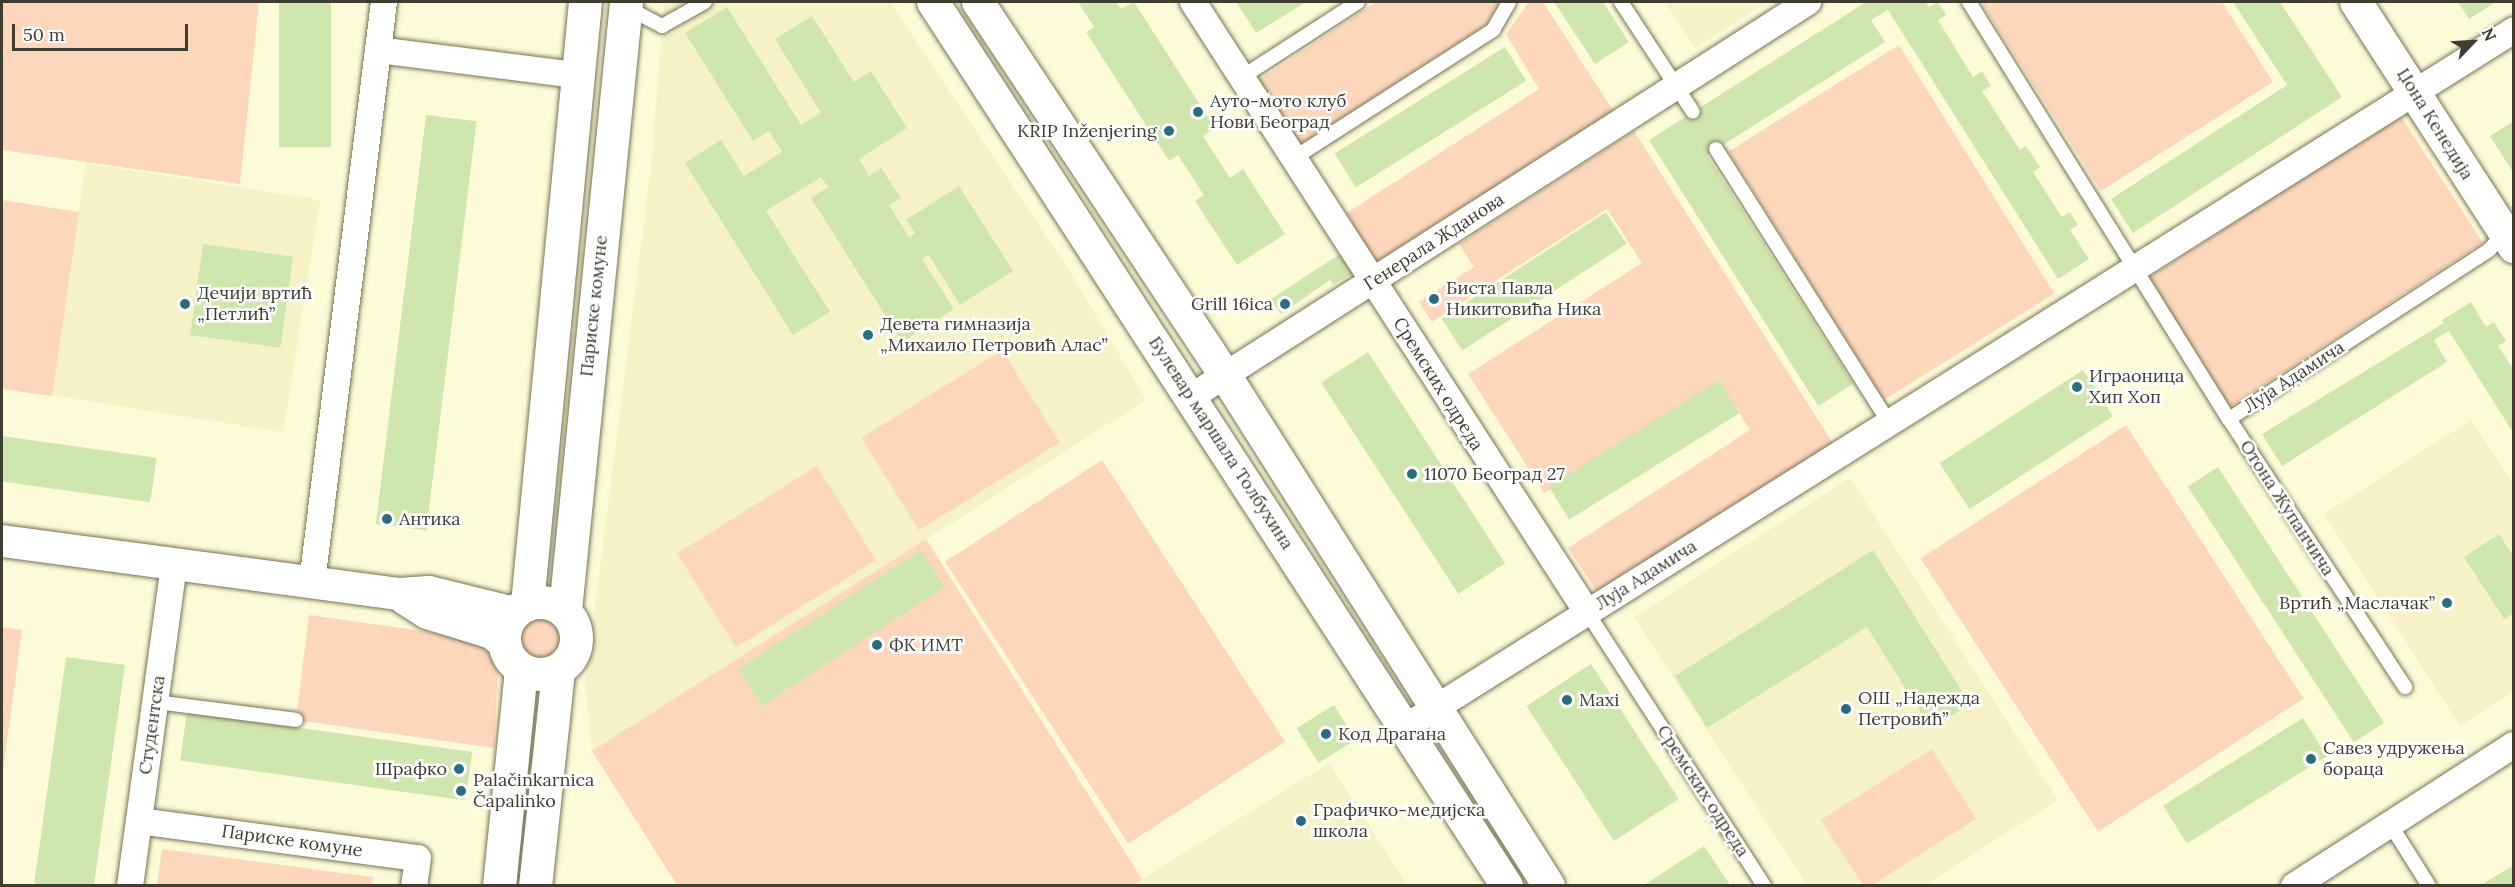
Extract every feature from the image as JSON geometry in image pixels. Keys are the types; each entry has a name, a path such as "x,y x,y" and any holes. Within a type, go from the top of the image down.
{"main road":[{"path":"499,885 513,656 507,623 520,608 585,2"},
{"name":"Париске комуне","path":"565,610 626,4"},
{"path":"513,656 539,674 558,670 573,654 577,642 576,631 565,610 546,603 520,608"},
{"path":"535,885 558,670"}],"street":[{"path":"312,583 384,2"},
{"name":"Булевар маршала Толбухина","path":"933,2 1507,885"},
{"path":"978,2 1225,375 1549,885"},
{"name":"Сремских одреда","path":"1193,2 1587,612"},
{"name":"Генерала Жданова","path":"1191,397 1808,2"},
{"name":"Џона Кенедија","path":"2356,2 2510,235"},
{"name":"Луја Адамича","path":"1404,728 2514,30"},
{"path":"378,51 577,75"},
{"path":"2,541 399,594 429,592 520,608"},
{"name":"Студентска","path":"130,885 174,564"},
{"path":"399,594 427,613 478,627 513,656"},
{"path":"2294,885 2514,745"},
{"name":"Париске комуне","path":"139,821 418,858 414,885"}],"lane":[{"path":"626,4 662,26 705,2"},
{"path":"1242,77 1358,2"},
{"path":"1294,158 1493,30 1509,2"},
{"path":"1621,2 1692,112"},
{"name":"Луја Адамича","path":"1969,2 2229,419 2510,235"},
{"path":"1716,149 1889,423"},
{"name":"Отона Жупанчича","path":"2229,419 2405,687"},
{"name":"Сремских одреда","path":"1587,612 1764,885"},
{"path":"156,702 296,720"},
{"path":"2390,824 2429,885"}],"shaded area":[{"path":"2,2 259,2 240,184 2,150"},
{"name":"Девета гимназија „Михаило Петровић Алас”","path":"664,2 890,2 1069,270 1146,400 592,751 585,685 651,167"},
{"path":"1376,2 1502,2 1488,24 1297,147 1256,82"},
{"path":"1529,2 1543,2 1616,115 1378,267 1345,214 1539,89 1506,34"},
{"path":"1665,2 1768,2 1695,48"},
{"path":"1981,2 2222,2 2273,82 2101,191"},
{"path":"1899,45 2054,293 1884,400 1729,152"},
{"path":"2400,115 2483,242 2230,407 2147,279"},
{"path":"1634,131 1838,451 1603,601 1568,548 1750,430 1719,381 1544,493 1468,374 1642,263 1607,209 1432,322 1419,302 1474,267 1459,244"},
{"name":"Дечији вртић „Петлић”","path":"86,163 320,200 283,432 49,395"},
{"path":"2,200 79,212 52,396 2,389"},
{"path":"1002,350 1060,442 919,530 861,438"},
{"name":"Вртић „Маслачак”","path":"2471,420 2513,483 2513,691 2460,726 2324,514"},
{"path":"2126,425 2304,698 2098,832 1921,558"},
{"path":"1102,460 1285,742 1128,844 945,562"},
{"path":"817,466 876,560 736,648 677,553"},
{"name":"ОШ „Надежда Петровић”","path":"1850,478 2058,800 1925,885 1807,885 1634,617"},
{"name":"ФК ИМТ","path":"926,539 1142,879 1133,886 677,885 592,751"},
{"path":"541,612 556,617 564,625 569,640 564,655 556,663 541,668 526,663 518,655 513,640 518,625 526,617"},
{"path":"309,615 465,637 490,652 498,673 494,748 296,720"},
{"path":"2,627 22,630 2,779"},
{"path":"1932,749 1976,819 1872,885 1863,885 1821,820"},
{"name":"Графичко-медијска школа","path":"1329,763 1407,885 1133,885 1142,879"},
{"path":"162,849 373,877 372,885 157,885"}],"building":[{"path":"279,2 331,2 331,147 279,147"},
{"path":"1078,2 1116,2 1121,9 1134,2 1215,128 1203,136 1230,178 1243,169 1285,234 1237,265 1195,201 1204,195 1178,155 1169,161 1086,32 1094,27"},
{"path":"1236,2 1306,2 1256,33"},
{"path":"1554,2 1603,2 1629,42 1595,64"},
{"path":"1866,2 1926,2 1929,7 1938,2 1946,15 1938,20 1973,77 1982,71 1991,86 1982,91 2020,150 2026,146 2040,167 2033,172 2062,217 2070,212 2078,225 2070,230 2089,259 2058,279 1888,10 1871,20 1885,42 1707,155 1853,384 1818,406 1649,140"},
{"path":"2233,2 2280,2 2342,97 2133,233 2111,199 2287,85"},
{"path":"2458,2 2496,2 2469,19"},
{"path":"727,7 801,125 821,113 775,39 812,16 854,82 871,71 907,128 859,159 869,176 881,168 901,198 889,205 909,237 915,233 906,220 959,186 1013,271 960,305 929,255 922,259 954,309 902,342 811,198 828,187 821,177 766,211 830,312 793,335 685,163 721,140 744,176 782,152 769,131 753,141 685,33"},
{"path":"1505,47 1526,81 1356,187 1335,154"},
{"path":"426,115 477,121 426,530 376,524"},
{"path":"2514,121 2514,174 2490,136"},
{"path":"1606,212 1627,244 1462,351 1442,319"},
{"path":"203,244 293,257 280,348 190,335"},
{"path":"1340,254 1353,273 1333,285 1330,280 1281,314 1271,299"},
{"path":"2471,302 2486,327 2494,322 2506,341 2498,346 2514,370 2514,434 2449,331 2434,340 2447,362 2282,466 2262,434 2444,323 2442,320"},
{"name":"11070 Београд 27","path":"1368,352 1505,563 1458,594 1321,382"},
{"path":"2083,370 2113,416 1970,509 1940,463"},
{"path":"1719,380 1740,413 1569,520 1549,487"},
{"path":"2,436 156,458 150,502 2,481"},
{"path":"2218,467 2384,723 2354,742 2188,487"},
{"path":"2499,534 2514,557 2514,613 2504,619 2464,557"},
{"name":"ФК ИМТ","path":"921,550 945,587 762,706 738,669"},
{"path":"1873,550 1970,704 1931,729 1867,627 1707,728 1675,676"},
{"path":"66,657 125,665 94,885 34,885"},
{"path":"1591,664 1679,799 1614,841 1526,706"},
{"name":"Код Драгана","path":"1334,705 1356,740 1318,763 1297,728"},
{"path":"187,712 472,752 465,801 180,761"},
{"path":"2303,718 2327,756 2187,844 2163,805"},
{"path":"1704,846 1730,885 1644,885"},
{"path":"2514,865 2514,885 2481,885"}],"place":[{"name":"Ауто-мото клуб Нови Београд","path":"1198,112"},
{"name":"KRIP Inženjering","path":"1169,131"},
{"name":"Биста Павла Никитовића Ника","path":"1434,299"},
{"name":"Дечији вртић „Петлић”","path":"185,304"},
{"name":"Grill 16ica","path":"1285,304"},
{"name":"Девета гимназија „Михаило Петровић Алас”","path":"868,335"},
{"name":"Играоница Хип Хоп","path":"2077,387"},
{"name":"11070 Београд 27","path":"1412,474"},
{"name":"Антика","path":"387,519"},
{"name":"Вртић „Маслачак”","path":"2447,603"},
{"name":"ФК ИМТ","path":"877,645"},
{"name":"Maxi","path":"1567,700"},
{"name":"ОШ „Надежда Петровић”","path":"1846,709"},
{"name":"Код Драгана","path":"1326,734"},
{"name":"Савез удружења бораца","path":"2311,759"},
{"name":"Шрафко","path":"459,769"},
{"name":"Palačinkarnica Čapalinko","path":"461,791"},
{"name":"Графичко-медијска школа","path":"1301,821"}]}
